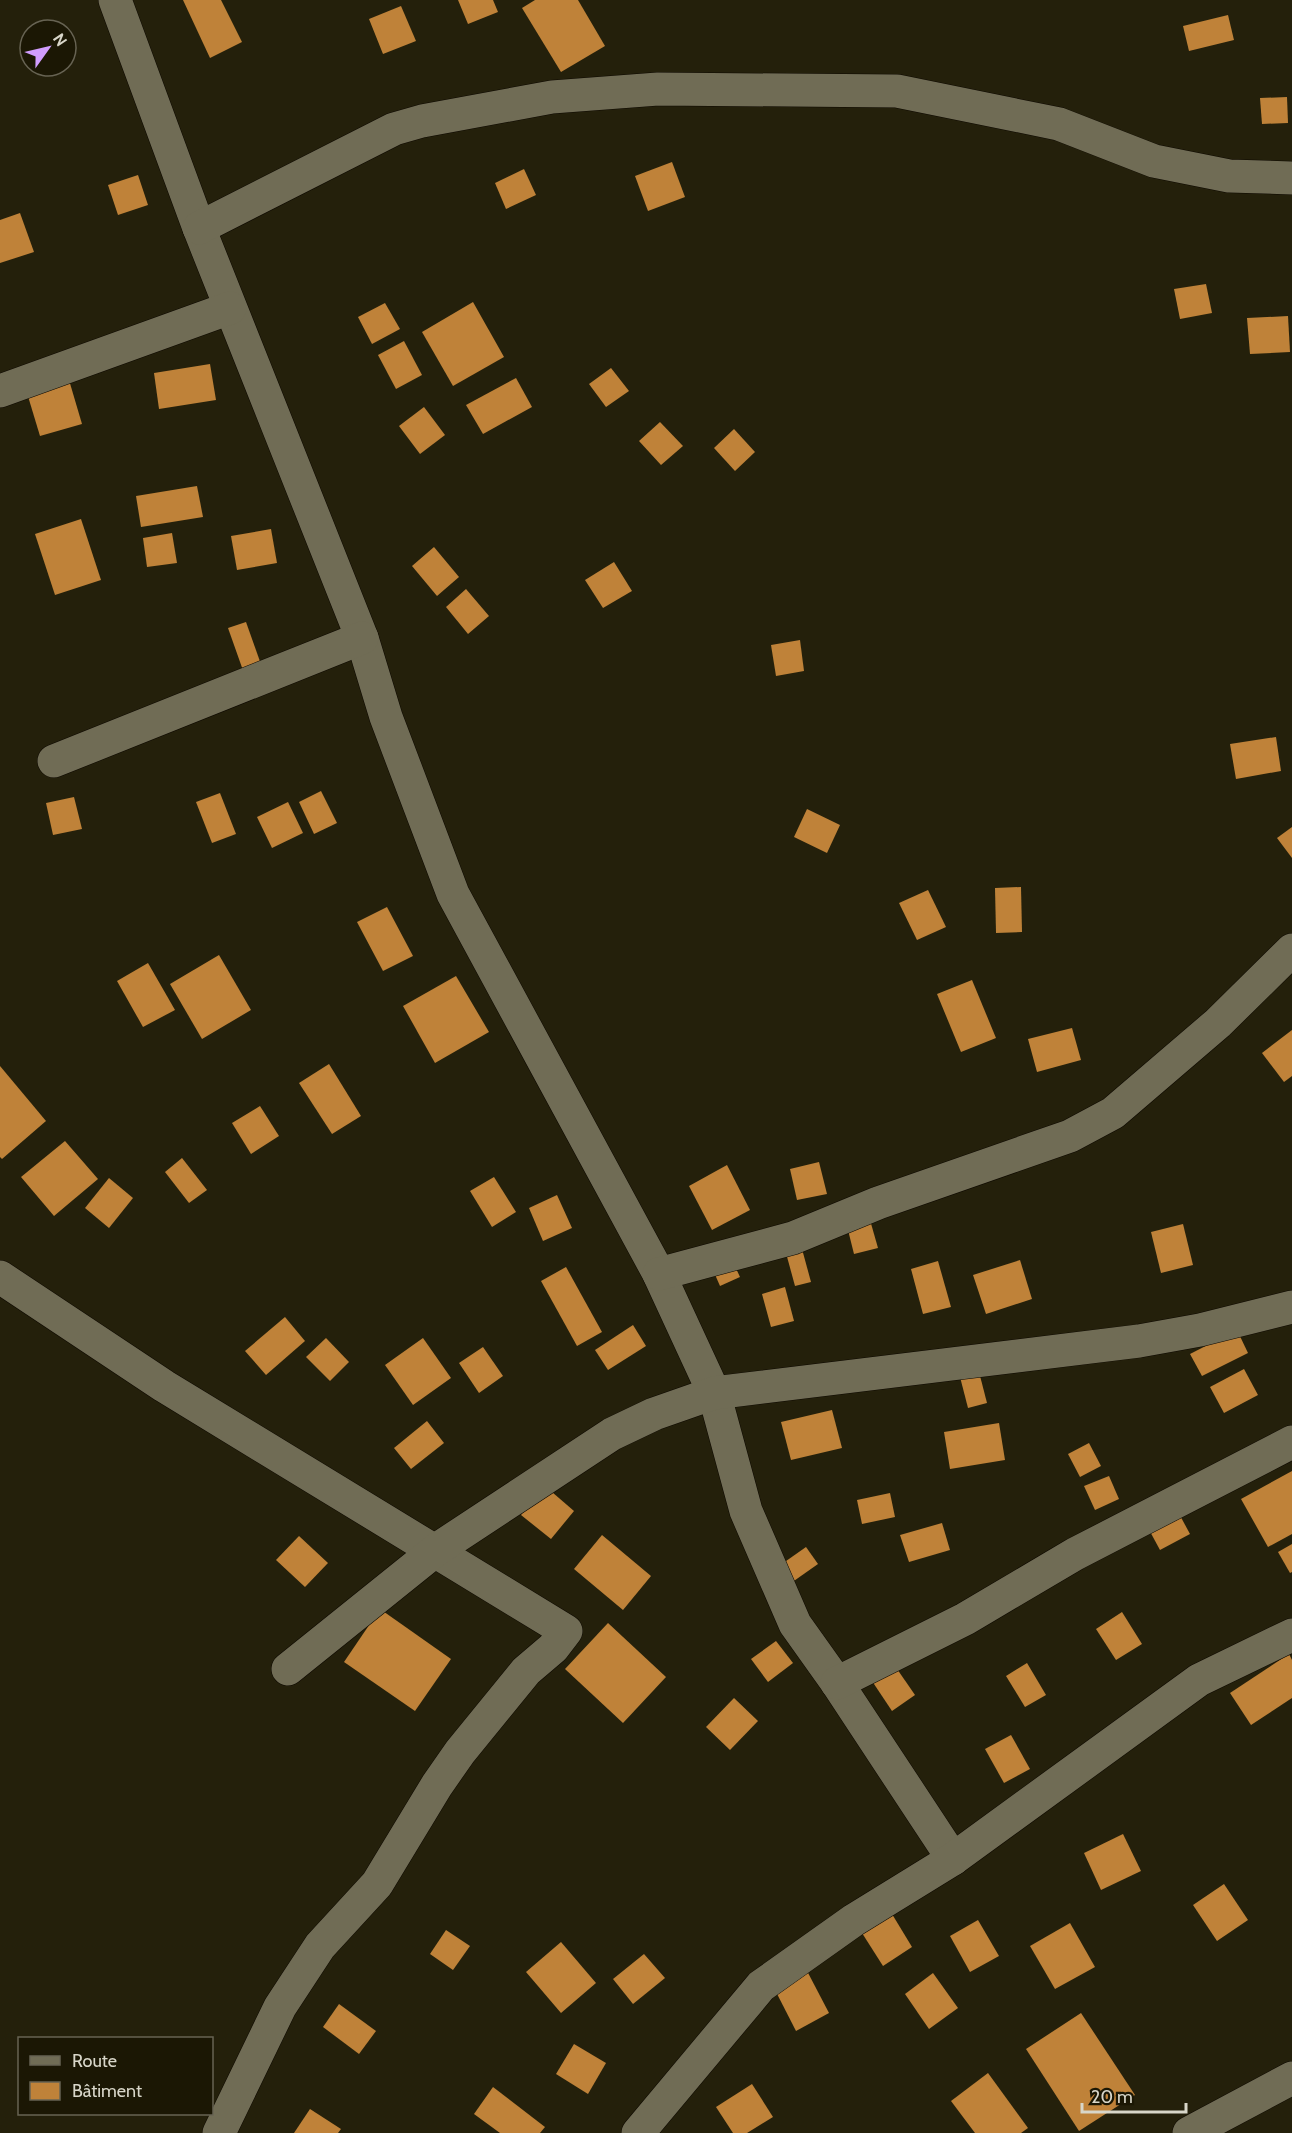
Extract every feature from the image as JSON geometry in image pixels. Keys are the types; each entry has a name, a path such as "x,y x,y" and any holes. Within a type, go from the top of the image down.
{"street":[{"path":"115,0 230,309 362,638 387,717 453,894 659,1274 714,1393 751,1521 795,1624 837,1683 953,1859"},
{"path":"199,228 394,129 422,121 552,97 658,89 897,91 1059,124 1154,161 1229,176 1292,178"},
{"path":"0,391 230,309"},
{"path":"54,761 362,638"},
{"path":"659,1274 793,1238 878,1203 1070,1136 1113,1113 1218,1023 1292,950"},
{"path":"0,1277 164,1386 566,1631 553,1648 526,1671 460,1752 437,1785 377,1884 320,1946 280,2007 219,2133"},
{"path":"288,1669 436,1550 612,1434 654,1414 714,1393 1138,1341 1200,1330 1292,1307"},
{"path":"837,1683 965,1619 1075,1554 1292,1442"},
{"path":"638,2133 761,1986 854,1920 953,1859 1198,1680 1292,1635"},
{"path":"1190,2133 1292,2078"}],"building":[{"path":"183,0 221,0 242,42 210,58"},
{"path":"458,0 493,0 498,12 468,24"},
{"path":"535,0 578,0 605,46 561,72 522,8"},
{"path":"401,6 416,41 383,54 369,19"},
{"path":"1228,15 1234,40 1189,51 1183,26"},
{"path":"1287,97 1288,123 1262,124 1260,98"},
{"path":"672,162 685,197 648,211 635,176"},
{"path":"524,169 536,195 506,209 495,183"},
{"path":"138,175 148,205 118,215 108,185"},
{"path":"20,213 34,252 0,263 0,220"},
{"path":"1206,284 1212,313 1180,319 1174,289"},
{"path":"473,302 504,357 453,386 422,332"},
{"path":"385,303 400,329 372,344 358,317"},
{"path":"1288,316 1290,352 1250,354 1247,318"},
{"path":"404,341 422,375 396,389 378,355"},
{"path":"210,364 216,400 159,409 154,373"},
{"path":"611,368 629,391 606,407 589,384"},
{"path":"516,378 532,407 483,434 466,405"},
{"path":"69,380 82,424 40,436 27,393"},
{"path":"424,407 445,435 420,454 399,426"},
{"path":"660,422 683,446 661,465 639,441"},
{"path":"734,429 755,452 735,471 714,448"},
{"path":"197,486 203,517 141,527 136,496"},
{"path":"81,519 101,580 55,595 35,534"},
{"path":"271,529 277,563 237,570 231,536"},
{"path":"172,533 177,563 147,567 143,538"},
{"path":"434,547 459,577 437,596 412,566"},
{"path":"614,562 632,591 603,608 585,580"},
{"path":"466,589 489,616 468,634 446,607"},
{"path":"246,622 263,670 245,676 228,628"},
{"path":"800,640 804,671 776,676 771,645"},
{"path":"1276,737 1281,771 1236,779 1230,744"},
{"path":"321,791 337,823 314,834 299,802"},
{"path":"220,793 236,834 212,843 196,802"},
{"path":"74,797 82,829 53,835 46,803"},
{"path":"288,802 303,833 272,848 257,817"},
{"path":"807,809 840,825 827,853 794,837"},
{"path":"1292,827 1292,858 1277,838"},
{"path":"1021,887 1022,932 996,933 995,888"},
{"path":"928,890 946,927 917,940 899,903"},
{"path":"387,907 413,956 383,971 357,922"},
{"path":"219,955 251,1010 202,1039 170,984"},
{"path":"148,963 175,1010 143,1027 117,981"},
{"path":"456,976 489,1032 435,1063 403,1006"},
{"path":"972,980 996,1038 961,1052 937,994"},
{"path":"1072,1028 1081,1060 1037,1072 1028,1039"},
{"path":"1292,1030 1292,1076 1284,1082 1262,1053"},
{"path":"329,1064 361,1116 332,1134 299,1083"},
{"path":"0,1066 46,1121 2,1159 0,1157"},
{"path":"260,1106 279,1136 251,1154 232,1123"},
{"path":"65,1141 98,1179 54,1216 21,1177"},
{"path":"182,1158 207,1190 189,1203 165,1172"},
{"path":"819,1162 827,1194 797,1200 790,1169"},
{"path":"727,1165 750,1210 712,1230 689,1186"},
{"path":"494,1177 516,1212 492,1227 470,1191"},
{"path":"109,1178 133,1198 109,1228 85,1208"},
{"path":"557,1195 572,1228 543,1241 529,1208"},
{"path":"870,1220 878,1248 854,1254 847,1226"},
{"path":"1183,1224 1193,1265 1161,1273 1151,1232"},
{"path":"802,1249 811,1282 795,1286 786,1253"},
{"path":"1020,1260 1032,1299 986,1314 973,1275"},
{"path":"938,1261 951,1307 923,1314 911,1269"},
{"path":"733,1262 740,1277 720,1286 713,1270"},
{"path":"566,1267 602,1332 577,1346 541,1281"},
{"path":"785,1287 794,1321 771,1327 762,1294"},
{"path":"285,1317 305,1341 266,1375 245,1351"},
{"path":"633,1325 646,1346 608,1370 595,1350"},
{"path":"1237,1330 1248,1353 1202,1376 1190,1354"},
{"path":"326,1338 349,1362 330,1381 306,1357"},
{"path":"423,1338 451,1378 413,1405 385,1365"},
{"path":"483,1347 503,1376 479,1393 459,1363"},
{"path":"978,1368 987,1403 968,1408 959,1373"},
{"path":"1244,1369 1258,1395 1224,1413 1210,1387"},
{"path":"832,1410 842,1448 791,1460 781,1422"},
{"path":"427,1421 444,1443 411,1469 394,1448"},
{"path":"999,1423 1005,1460 950,1469 944,1432"},
{"path":"1089,1443 1101,1466 1080,1477 1068,1454"},
{"path":"1292,1471 1292,1534 1268,1547 1241,1499"},
{"path":"1109,1476 1119,1499 1095,1510 1084,1486"},
{"path":"545,1486 574,1511 551,1539 521,1515"},
{"path":"890,1493 895,1517 862,1524 857,1500"},
{"path":"1177,1510 1190,1534 1160,1550 1147,1526"},
{"path":"942,1523 950,1550 909,1562 900,1535"},
{"path":"602,1535 651,1576 623,1610 574,1569"},
{"path":"299,1536 328,1563 305,1587 276,1560"},
{"path":"1292,1544 1292,1572 1290,1573 1278,1552"},
{"path":"806,1547 818,1564 791,1583 779,1566"},
{"path":"380,1609 451,1659 415,1711 344,1662"},
{"path":"1122,1612 1142,1644 1116,1660 1096,1629"},
{"path":"608,1623 666,1677 623,1723 565,1669"},
{"path":"776,1641 793,1663 768,1682 751,1659"},
{"path":"1289,1654 1292,1660 1292,1698 1251,1725 1230,1693"},
{"path":"1027,1663 1046,1695 1025,1707 1006,1676"},
{"path":"895,1666 915,1695 892,1711 872,1681"},
{"path":"734,1698 758,1721 730,1750 706,1727"},
{"path":"1011,1735 1030,1769 1004,1783 985,1749"},
{"path":"1123,1834 1141,1871 1101,1890 1084,1853"},
{"path":"1224,1884 1248,1920 1217,1941 1193,1905"},
{"path":"892,1914 912,1947 883,1966 862,1933"},
{"path":"978,1920 999,1956 970,1972 950,1936"},
{"path":"1070,1923 1095,1967 1055,1989 1030,1946"},
{"path":"446,1930 470,1946 453,1970 430,1954"},
{"path":"561,1942 596,1983 561,2013 526,1972"},
{"path":"644,1954 665,1978 633,2004 613,1979"},
{"path":"806,1969 829,2013 796,2031 773,1986"},
{"path":"933,1973 958,2008 929,2029 905,1994"},
{"path":"339,2004 376,2031 359,2054 323,2027"},
{"path":"1081,2013 1135,2095 1079,2131 1026,2049"},
{"path":"574,2044 606,2063 588,2094 556,2074"},
{"path":"988,2073 1028,2128 1021,2133 975,2133 951,2101"},
{"path":"752,2084 773,2117 747,2133 733,2133 716,2107"},
{"path":"493,2087 545,2127 540,2133 500,2133 474,2114"},
{"path":"310,2109 341,2129 338,2133 294,2133"}]}
